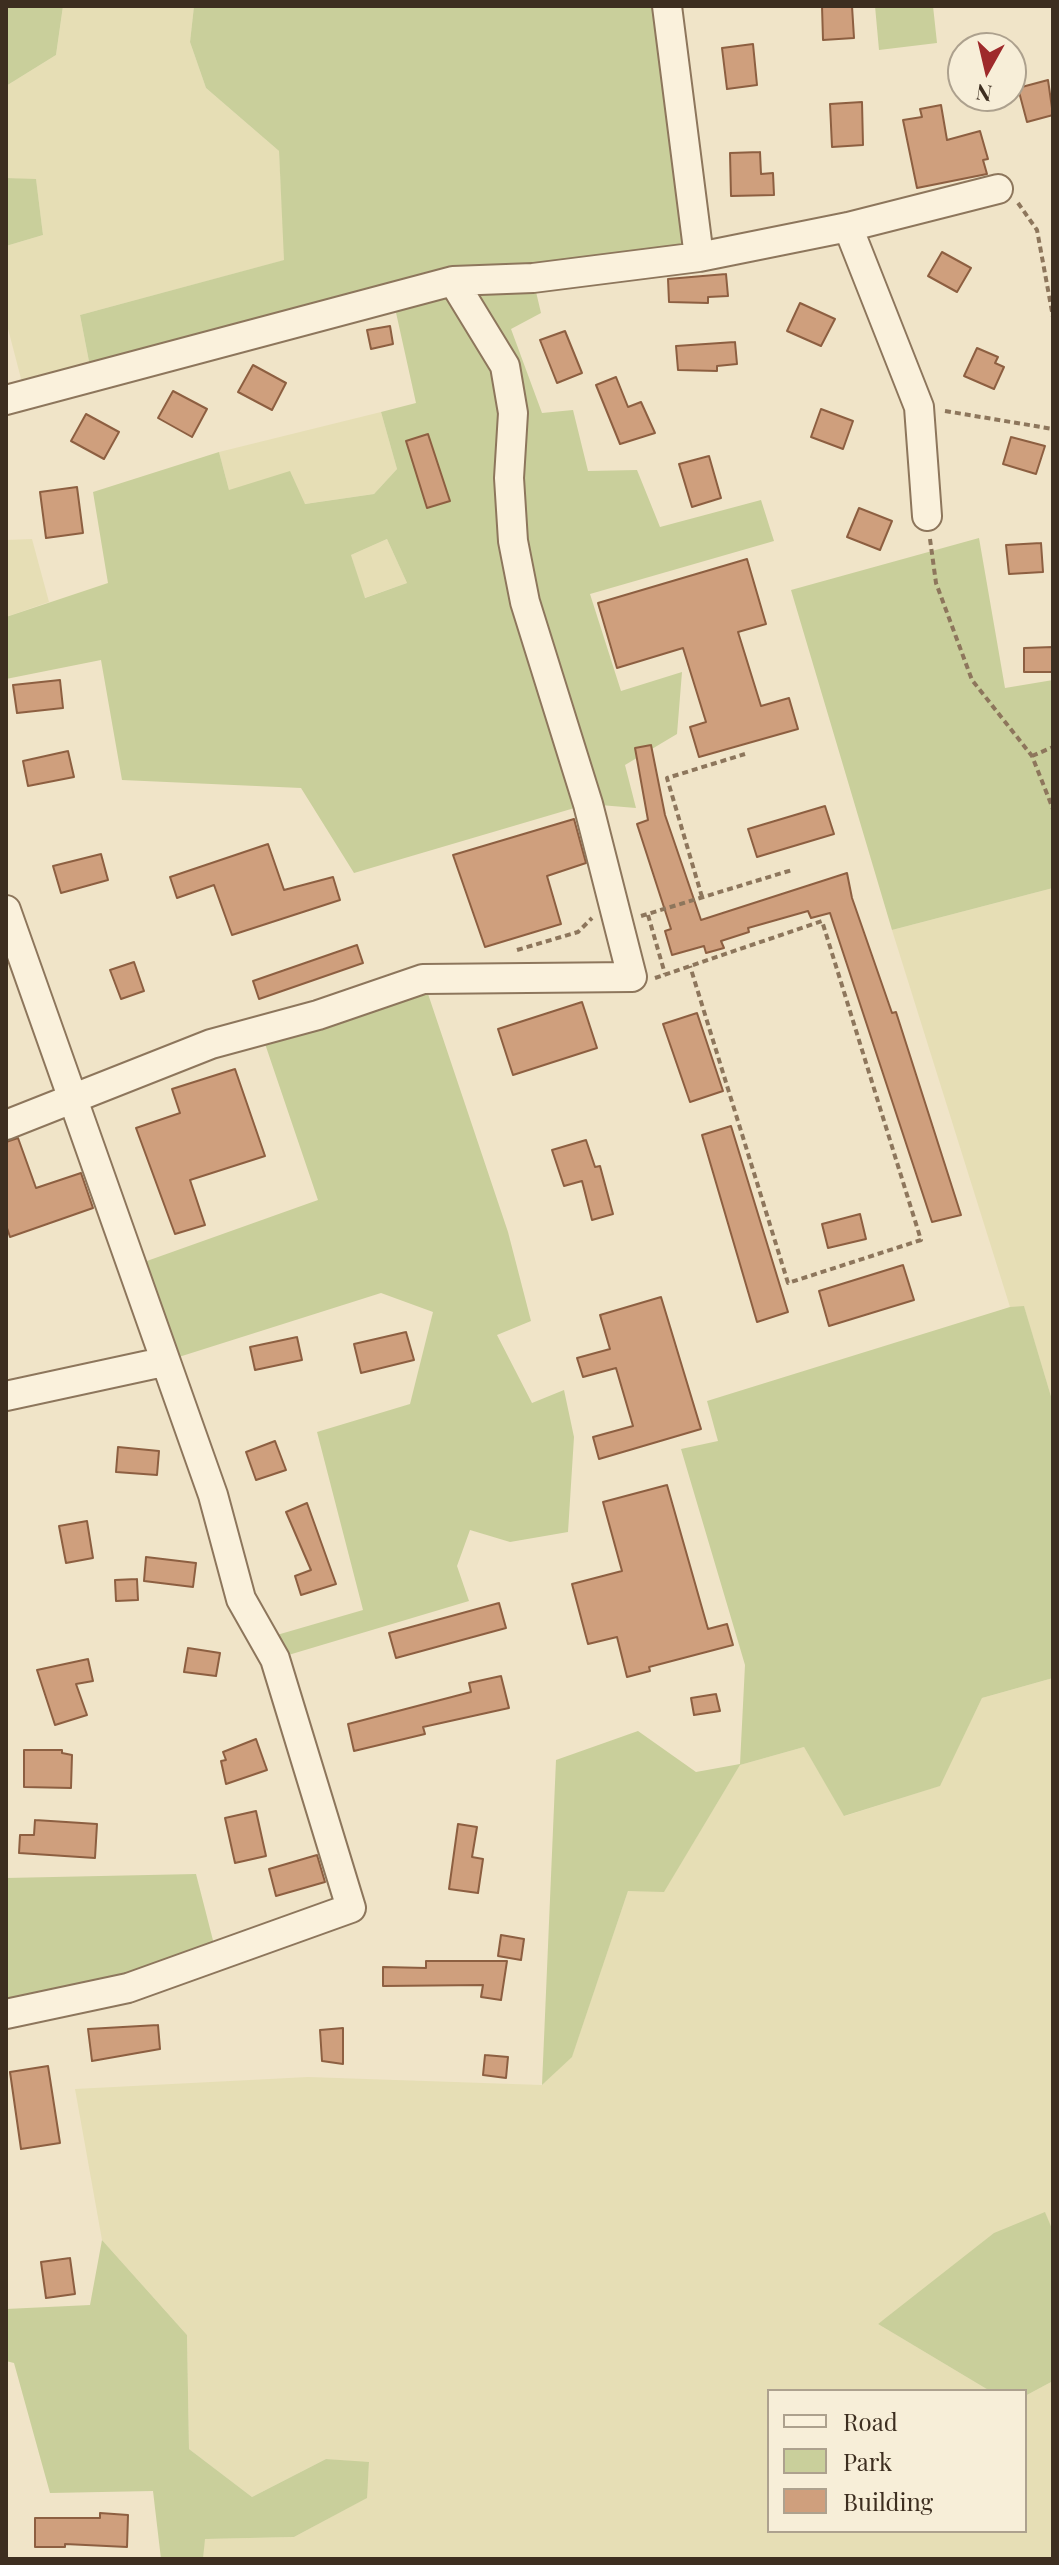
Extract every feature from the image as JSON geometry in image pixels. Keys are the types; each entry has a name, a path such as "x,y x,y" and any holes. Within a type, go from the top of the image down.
{"street":[{"path":"667,6 699,257"},
{"path":"6,400 453,281 533,278 699,257 848,227 998,189"},
{"path":"848,227 919,407 927,516"},
{"path":"6,1125 211,1044 318,1015 423,979 632,977 519,571 509,478 513,413 505,366 453,281"},
{"path":"6,910 163,1362 213,1495 241,1599 275,1659 351,1908 128,1988 6,2014"},
{"path":"6,1396 163,1362"}],"path":[{"path":"998,189 1018,202 1037,230 1053,317"},
{"path":"919,407 1053,429"},
{"path":"927,516 936,583 972,680 1032,756 1053,809"},
{"path":"1032,756 1053,747"},
{"path":"702,897 667,778 745,754"},
{"path":"618,923 792,870"},
{"path":"507,953 578,932 599,911 608,884"},
{"path":"647,914 665,974"},
{"path":"632,977 651,979 822,921 921,1240 788,1283 690,966"}],"shaded area":[{"path":"63,6 194,6 190,42 206,88 279,151 285,260 80,315 92,377 25,394 6,321 6,246 43,235 36,180 6,178 6,86 56,55"},
{"path":"381,412 397,469 374,494 304,504 229,490 219,452"},
{"path":"32,539 49,602 6,617 6,540"},
{"path":"387,539 407,583 364,598 351,555"},
{"path":"1053,888 1053,1403 1024,1307 1010,1307 892,930"},
{"path":"1053,1678 1053,2231 1045,2213 878,2324 987,2389 767,2389 767,2533 1027,2533 1027,2395 1053,2381 1053,2559 203,2559 204,2539 294,2537 366,2498 369,2463 326,2459 252,2497 189,2449 187,2335 102,2240 75,2089 308,2077 542,2085 572,2056 628,1891 664,1891 740,1765 804,1747 845,1816 939,1786 982,1698"}],"green space":[{"path":"6,6 63,6 56,55 6,86"},
{"path":"194,6 667,6 699,257 533,279 541,313 511,329 542,413 573,410 588,471 637,470 660,527 761,500 774,541 590,594 621,691 682,672 677,734 625,765 636,808 588,804 354,873 301,788 122,780 101,660 6,679 6,617 108,583 93,492 219,452 229,490 290,471 305,504 374,494 397,469 381,412 416,403 393,299 92,377 80,315 284,260 279,151 206,88 190,42","holes":["387,539 407,583 365,598 351,555"]},
{"path":"875,6 933,6 937,43 879,50"},
{"path":"6,178 36,179 43,235 6,246"},
{"path":"979,538 1005,688 1053,680 1053,888 892,930 791,590"},
{"path":"423,979 508,1232 531,1321 497,1335 532,1403 564,1390 574,1437 568,1532 510,1542 470,1530 457,1566 469,1601 275,1659 263,1639 363,1610 317,1432 410,1404 433,1312 381,1293 163,1362 130,1267 318,1200 260,1029"},
{"path":"1024,1306 1053,1403 1053,1678 982,1698 940,1786 844,1816 804,1747 740,1765 664,1892 628,1891 572,2057 542,2085 556,1760 638,1731 696,1772 740,1764 745,1665 681,1449 718,1441 707,1401 1010,1307"},
{"path":"196,1874 217,1956 6,2014 6,1878"},
{"path":"1045,2212 1053,2231 1053,2381 1027,2395 1027,2389 987,2389 878,2324 994,2233"},
{"path":"102,2240 187,2335 189,2449 252,2497 326,2459 369,2462 367,2498 294,2537 205,2539 203,2559 161,2559 153,2491 50,2493 14,2363 6,2361 6,2309 90,2305"}],"building":[{"path":"822,6 852,6 854,38 823,40"},
{"path":"753,44 757,85 727,89 722,48"},
{"path":"1048,80 1053,115 1027,122 1024,112 1027,112 1027,86"},
{"path":"862,102 863,145 832,147 830,104"},
{"path":"941,105 947,140 980,131 988,159 983,160 987,174 917,188 903,120 922,117 920,109"},
{"path":"760,152 761,174 773,173 774,195 731,196 730,153"},
{"path":"942,252 971,268 957,292 928,276"},
{"path":"726,274 728,296 708,297 708,303 669,302 668,279"},
{"path":"800,303 835,319 821,346 787,331"},
{"path":"390,326 393,344 371,349 367,330"},
{"path":"565,331 582,373 557,383 540,340"},
{"path":"735,342 737,364 717,366 717,371 678,370 676,346"},
{"path":"977,348 998,357 995,363 1004,367 994,389 964,376"},
{"path":"253,365 286,383 272,410 238,392"},
{"path":"616,377 628,407 641,402 655,433 620,444 596,385"},
{"path":"173,391 207,409 192,437 158,418"},
{"path":"821,409 853,421 843,449 811,437"},
{"path":"86,414 119,432 104,459 71,441"},
{"path":"428,434 450,501 427,508 406,441"},
{"path":"1011,437 1045,446 1036,474 1003,464"},
{"path":"709,456 721,498 692,507 679,464"},
{"path":"77,487 83,533 46,538 40,492"},
{"path":"859,508 892,521 880,550 847,537"},
{"path":"1041,543 1043,572 1009,574 1006,545"},
{"path":"747,559 766,624 738,632 761,706 789,698 798,729 699,757 690,727 706,722 683,648 617,668 598,603"},
{"path":"1053,647 1053,672 1024,672 1024,648"},
{"path":"60,680 63,708 17,713 13,685"},
{"path":"651,745 665,815 701,920 847,873 852,898 892,1013 896,1012 961,1215 932,1222 830,913 811,918 808,911 748,928 749,932 721,941 724,948 706,953 704,946 672,955 665,931 671,929 637,824 648,820 635,748"},
{"path":"68,751 74,777 28,786 23,761"},
{"path":"825,806 834,834 757,857 748,829"},
{"path":"574,819 586,863 547,876 561,924 485,947 453,855"},
{"path":"268,844 284,890 333,877 340,900 232,935 214,885 177,898 170,877"},
{"path":"101,854 108,880 61,893 53,866"},
{"path":"357,945 363,963 259,999 253,981"},
{"path":"134,962 144,991 121,999 110,970"},
{"path":"582,1002 597,1048 513,1075 498,1029"},
{"path":"697,1013 723,1091 690,1102 663,1024"},
{"path":"235,1069 265,1156 190,1180 205,1225 175,1234 136,1128 180,1113 172,1089"},
{"path":"731,1126 788,1312 757,1322 702,1135"},
{"path":"18,1138 36,1188 81,1173 93,1208 10,1237 6,1225 6,1142"},
{"path":"586,1140 595,1167 600,1166 613,1214 592,1220 582,1181 564,1186 552,1150"},
{"path":"860,1214 866,1239 828,1248 822,1224"},
{"path":"903,1265 914,1300 829,1326 819,1291"},
{"path":"661,1297 701,1429 599,1459 593,1437 633,1426 616,1368 583,1377 577,1358 610,1349 600,1315"},
{"path":"406,1332 414,1360 361,1373 354,1344"},
{"path":"297,1337 302,1360 255,1370 250,1347"},
{"path":"275,1441 286,1470 256,1480 246,1452"},
{"path":"118,1447 159,1451 157,1475 116,1472"},
{"path":"667,1485 708,1629 727,1624 733,1645 649,1667 650,1671 627,1677 617,1637 588,1644 572,1584 622,1571 603,1502"},
{"path":"307,1503 336,1584 301,1595 295,1576 311,1570 286,1512"},
{"path":"87,1521 93,1558 66,1563 59,1526"},
{"path":"146,1557 196,1563 193,1587 144,1581"},
{"path":"137,1579 138,1600 116,1601 115,1580"},
{"path":"499,1603 506,1628 396,1658 389,1633"},
{"path":"188,1648 220,1653 216,1676 184,1672"},
{"path":"88,1659 93,1681 76,1684 87,1715 55,1725 37,1670"},
{"path":"501,1676 509,1708 423,1727 425,1734 354,1751 348,1724 471,1692 469,1683"},
{"path":"716,1694 720,1711 694,1715 691,1698"},
{"path":"256,1739 267,1770 226,1784 221,1761 226,1760 223,1752"},
{"path":"24,1750 62,1750 62,1753 72,1755 71,1788 24,1787"},
{"path":"256,1811 266,1856 235,1863 225,1818"},
{"path":"35,1820 97,1824 95,1858 19,1853 20,1835 34,1835"},
{"path":"458,1824 477,1827 472,1857 483,1859 478,1893 449,1889"},
{"path":"317,1855 325,1882 276,1896 269,1869"},
{"path":"501,1935 524,1939 521,1960 498,1956"},
{"path":"426,1961 507,1961 501,2000 481,1997 483,1985 383,1986 383,1967 426,1968"},
{"path":"158,2025 160,2049 92,2061 88,2029"},
{"path":"343,2028 343,2064 322,2061 320,2030"},
{"path":"485,2055 508,2057 506,2078 483,2075"},
{"path":"48,2066 60,2143 21,2149 10,2072"},
{"path":"70,2258 75,2294 46,2298 41,2262"},
{"path":"100,2513 128,2515 127,2547 65,2544 65,2547 35,2547 35,2518 100,2518"}]}
